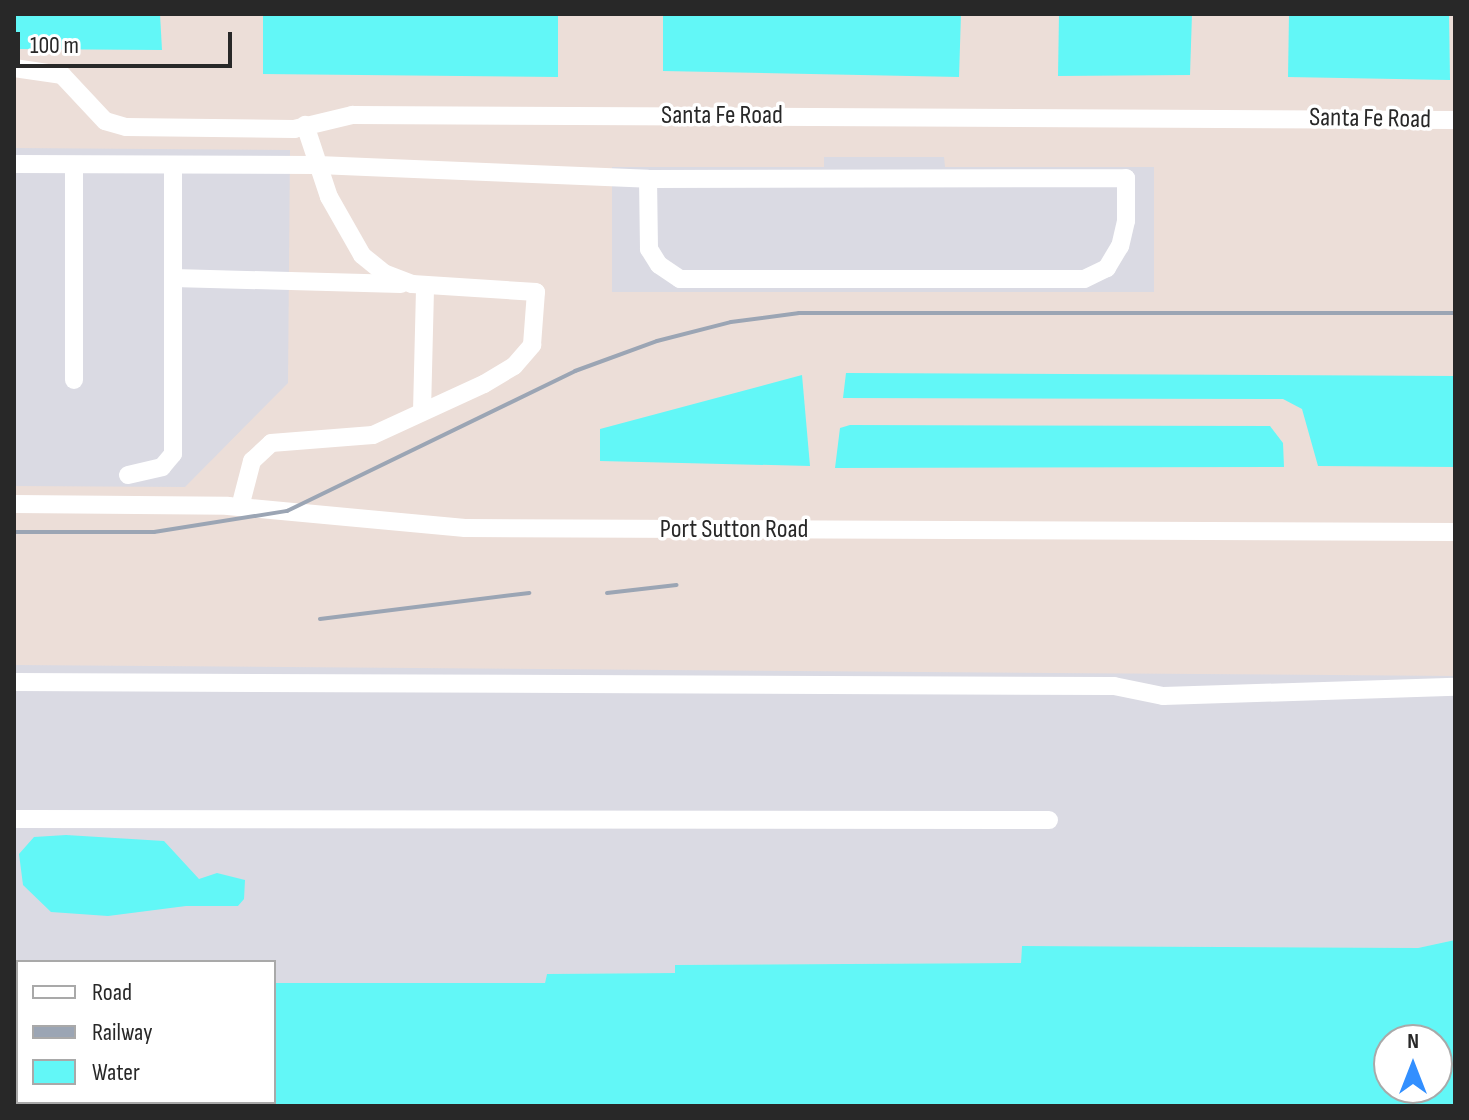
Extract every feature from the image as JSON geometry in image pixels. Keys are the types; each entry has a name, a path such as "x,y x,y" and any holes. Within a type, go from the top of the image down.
{"street":[{"name":"Santa Fe Road","path":"14,68 62,75 105,121 126,127 250,130 305,125 352,115 1455,120"},
{"path":"305,125 329,197 362,255 384,273 418,285"},
{"path":"14,164 318,165 648,179 1126,178 1126,221 1120,246 1107,268 1084,279 680,279 659,265 649,249 648,179"},
{"path":"74,165 74,380"},
{"path":"128,475 162,467 173,454 173,165"},
{"path":"173,278 418,285 536,292 532,345 514,366 373,435 271,443 252,461 240,507"},
{"path":"418,285 422,412"},
{"name":"Port Sutton Road","path":"14,504 240,507 465,528 1455,532"},
{"path":"14,682 1098,686 1163,696 1455,687"},
{"path":"14,819 1049,820"}],"shaded area":[{"path":"14,148 290,150 288,383 185,487 14,486"},
{"path":"824,157 944,157 945,167 1154,167 1154,292 612,292 612,167 824,167"},
{"path":"14,665 1455,676 1455,940 1418,948 1022,946 1021,963 676,965 675,973 547,974 545,983 276,983 276,960 16,960 14,976"}],"water":[{"path":"14,14 160,14 162,50 14,49"},
{"path":"263,14 558,14 558,77 263,74"},
{"path":"663,14 961,14 959,77 663,71"},
{"path":"1059,14 1192,14 1190,75 1058,76"},
{"path":"1289,14 1449,14 1450,80 1288,77"},
{"path":"846,373 1455,376 1455,467 1318,466 1302,409 1283,399 843,398"},
{"path":"802,375 810,466 600,461 600,429"},
{"path":"850,425 1270,426 1283,443 1284,467 835,468 840,428"},
{"path":"66,835 164,841 199,879 217,873 245,880 244,899 238,906 186,906 108,916 51,912 23,885 19,854 34,837"},
{"path":"1455,940 1455,1106 14,1106 14,976 16,1104 276,1104 276,983 545,983 547,974 675,973 675,965 1021,963 1022,946 1418,948"}],"railway":[{"path":"14,532 154,532 287,511 575,371 657,341 731,322 799,313 1455,313"},
{"path":"607,593 677,585"},
{"path":"320,619 529,593"}]}
